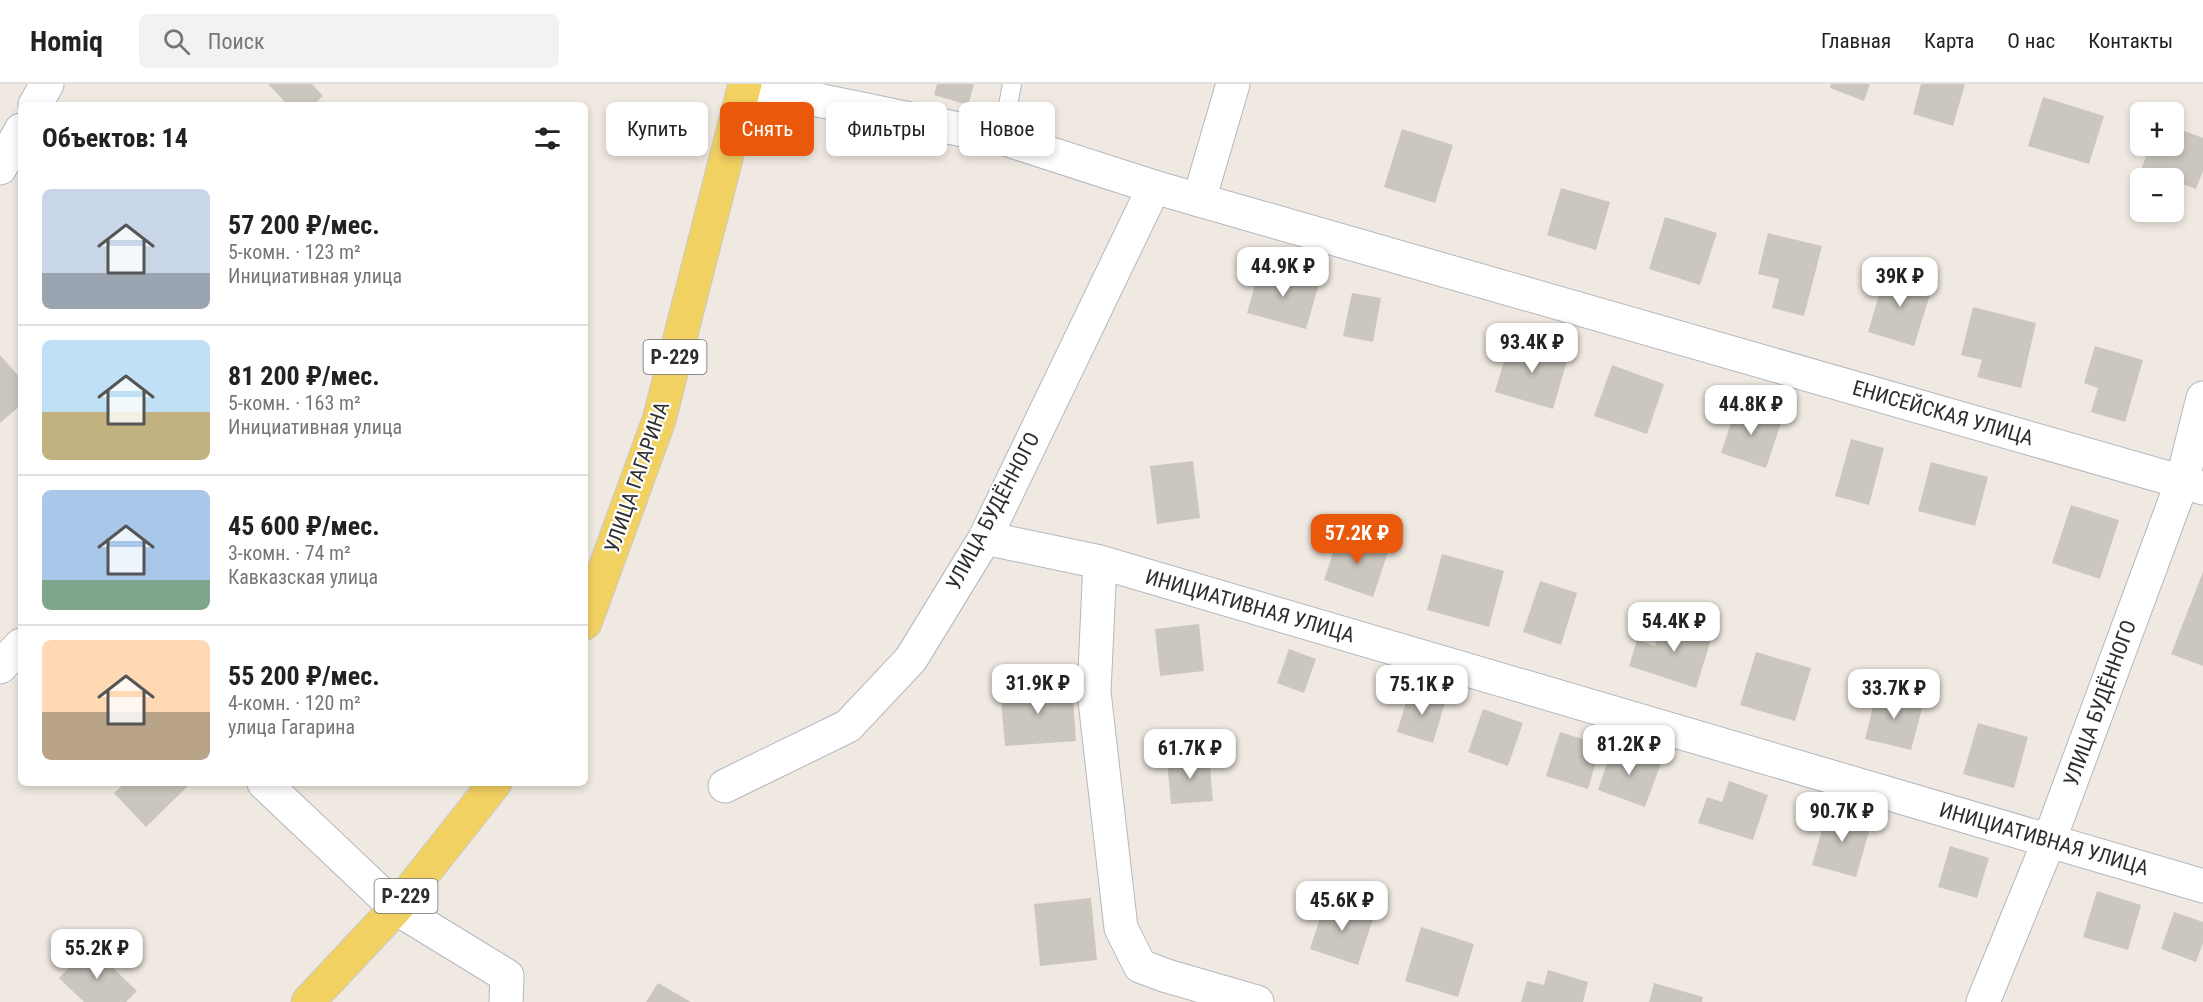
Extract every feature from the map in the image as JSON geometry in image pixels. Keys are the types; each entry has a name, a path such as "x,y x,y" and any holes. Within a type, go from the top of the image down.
{"main road":[{"name":"УЛИЦА ГАГАРИНА","path":"588,615 659,420 745,84"},
{"name":"Р-229","path":"308,1002 396,908 493,786"}],"street":[{"path":"37,102 47,84"},
{"name":"ЕНИСЕЙСКАЯ УЛИЦА","path":"745,84 959,129"},
{"path":"1199,200 1233,84"},
{"path":"0,168 18,135"},
{"name":"ЕНИСЕЙСКАЯ УЛИЦА","path":"1055,155 1154,187 2192,485"},
{"name":"УЛИЦА БУДЁННОГО","path":"725,786 848,726 911,659 985,537 1154,187"},
{"name":"УЛИЦА БУДЁННОГО","path":"1983,1002 2192,485 2203,398"},
{"name":"ИНИЦИАТИВНАЯ УЛИЦА","path":"985,537 1100,562 2203,886"},
{"path":"1100,562 1094,692 1121,928 1140,966 1257,1002"},
{"path":"0,668 18,648"},
{"path":"267,786 396,908 507,976 506,1002"}],"lane":[{"path":"1009,102 1012,84"}],"building":[{"path":"268,84 312,84 323,96 316,102 285,102"},
{"path":"937,84 974,84 969,102 959,102 934,95"},
{"path":"1831,84 1870,84 1864,101 1830,88"},
{"path":"1921,84 1965,84 1953,126 1913,114"},
{"path":"2043,97 2104,116 2089,164 2028,146"},
{"path":"1402,129 1453,145 1435,203 1384,187"},
{"path":"2184,131 2203,138 2203,171 2196,189 2184,185 2184,168 2142,168 2146,156 2184,156"},
{"path":"1561,188 1610,202 1596,250 1547,235"},
{"path":"1665,217 1717,233 1700,285 1649,269"},
{"path":"1768,233 1822,246 1804,316 1772,308 1779,279 1758,274"},
{"path":"1260,267 1319,284 1306,329 1247,313"},
{"path":"1886,271 1933,285 1914,346 1868,332"},
{"path":"1352,293 1381,298 1373,342 1343,336"},
{"path":"1973,307 2036,323 2021,388 1977,377 1982,360 1961,355"},
{"path":"1510,340 1568,357 1553,409 1495,392"},
{"path":"2095,346 2143,360 2125,422 2091,412 2098,388 2084,383"},
{"path":"0,355 18,376 18,408 0,423"},
{"path":"1612,365 1664,384 1647,434 1594,416"},
{"path":"1737,405 1782,420 1766,468 1721,453"},
{"path":"1851,439 1884,448 1869,505 1835,496"},
{"path":"1193,461 1200,518 1157,524 1150,466"},
{"path":"1931,462 1988,477 1975,526 1918,511"},
{"path":"2071,505 2119,520 2100,579 2052,563"},
{"path":"1340,532 1389,549 1373,597 1324,580"},
{"path":"1442,554 1504,571 1489,627 1427,610"},
{"path":"2203,572 2203,666 2171,654"},
{"path":"1540,581 1577,593 1561,645 1523,632"},
{"path":"1664,617 1713,633 1696,688 1629,666 1637,640 1655,646"},
{"path":"1199,624 1204,671 1160,676 1155,629"},
{"path":"1289,649 1316,659 1304,693 1277,683"},
{"path":"1756,652 1811,668 1795,721 1740,705"},
{"path":"1072,684 1076,741 1005,746 1000,689"},
{"path":"1410,689 1446,699 1433,743 1397,732"},
{"path":"1877,690 1924,701 1911,750 1865,739"},
{"path":"1483,709 1523,723 1508,766 1468,752"},
{"path":"1978,723 2028,737 2014,788 1963,774"},
{"path":"1560,732 1601,745 1588,789 1546,776"},
{"path":"1613,746 1661,763 1645,807 1598,790"},
{"path":"1209,756 1213,801 1171,804 1167,760"},
{"path":"1729,781 1768,795 1753,840 1698,823 1707,797 1722,802"},
{"path":"122,786 188,786 146,827 114,793"},
{"path":"1828,809 1872,821 1856,877 1812,865"},
{"path":"1950,846 1989,858 1977,898 1938,887"},
{"path":"2097,891 2141,905 2128,950 2083,937"},
{"path":"1091,898 1097,960 1040,966 1034,904"},
{"path":"1326,900 1374,916 1358,965 1310,949"},
{"path":"2174,912 2203,922 2203,943 2196,962 2161,949"},
{"path":"1421,927 1474,944 1458,997 1405,981"},
{"path":"90,946 137,991 126,1002 84,1002 59,978"},
{"path":"1548,970 1588,982 1583,1002 1521,1002 1527,981 1544,985"},
{"path":"658,983 691,1002 646,1002"},
{"path":"1654,983 1703,997 1702,1002 1649,1002"}]}
